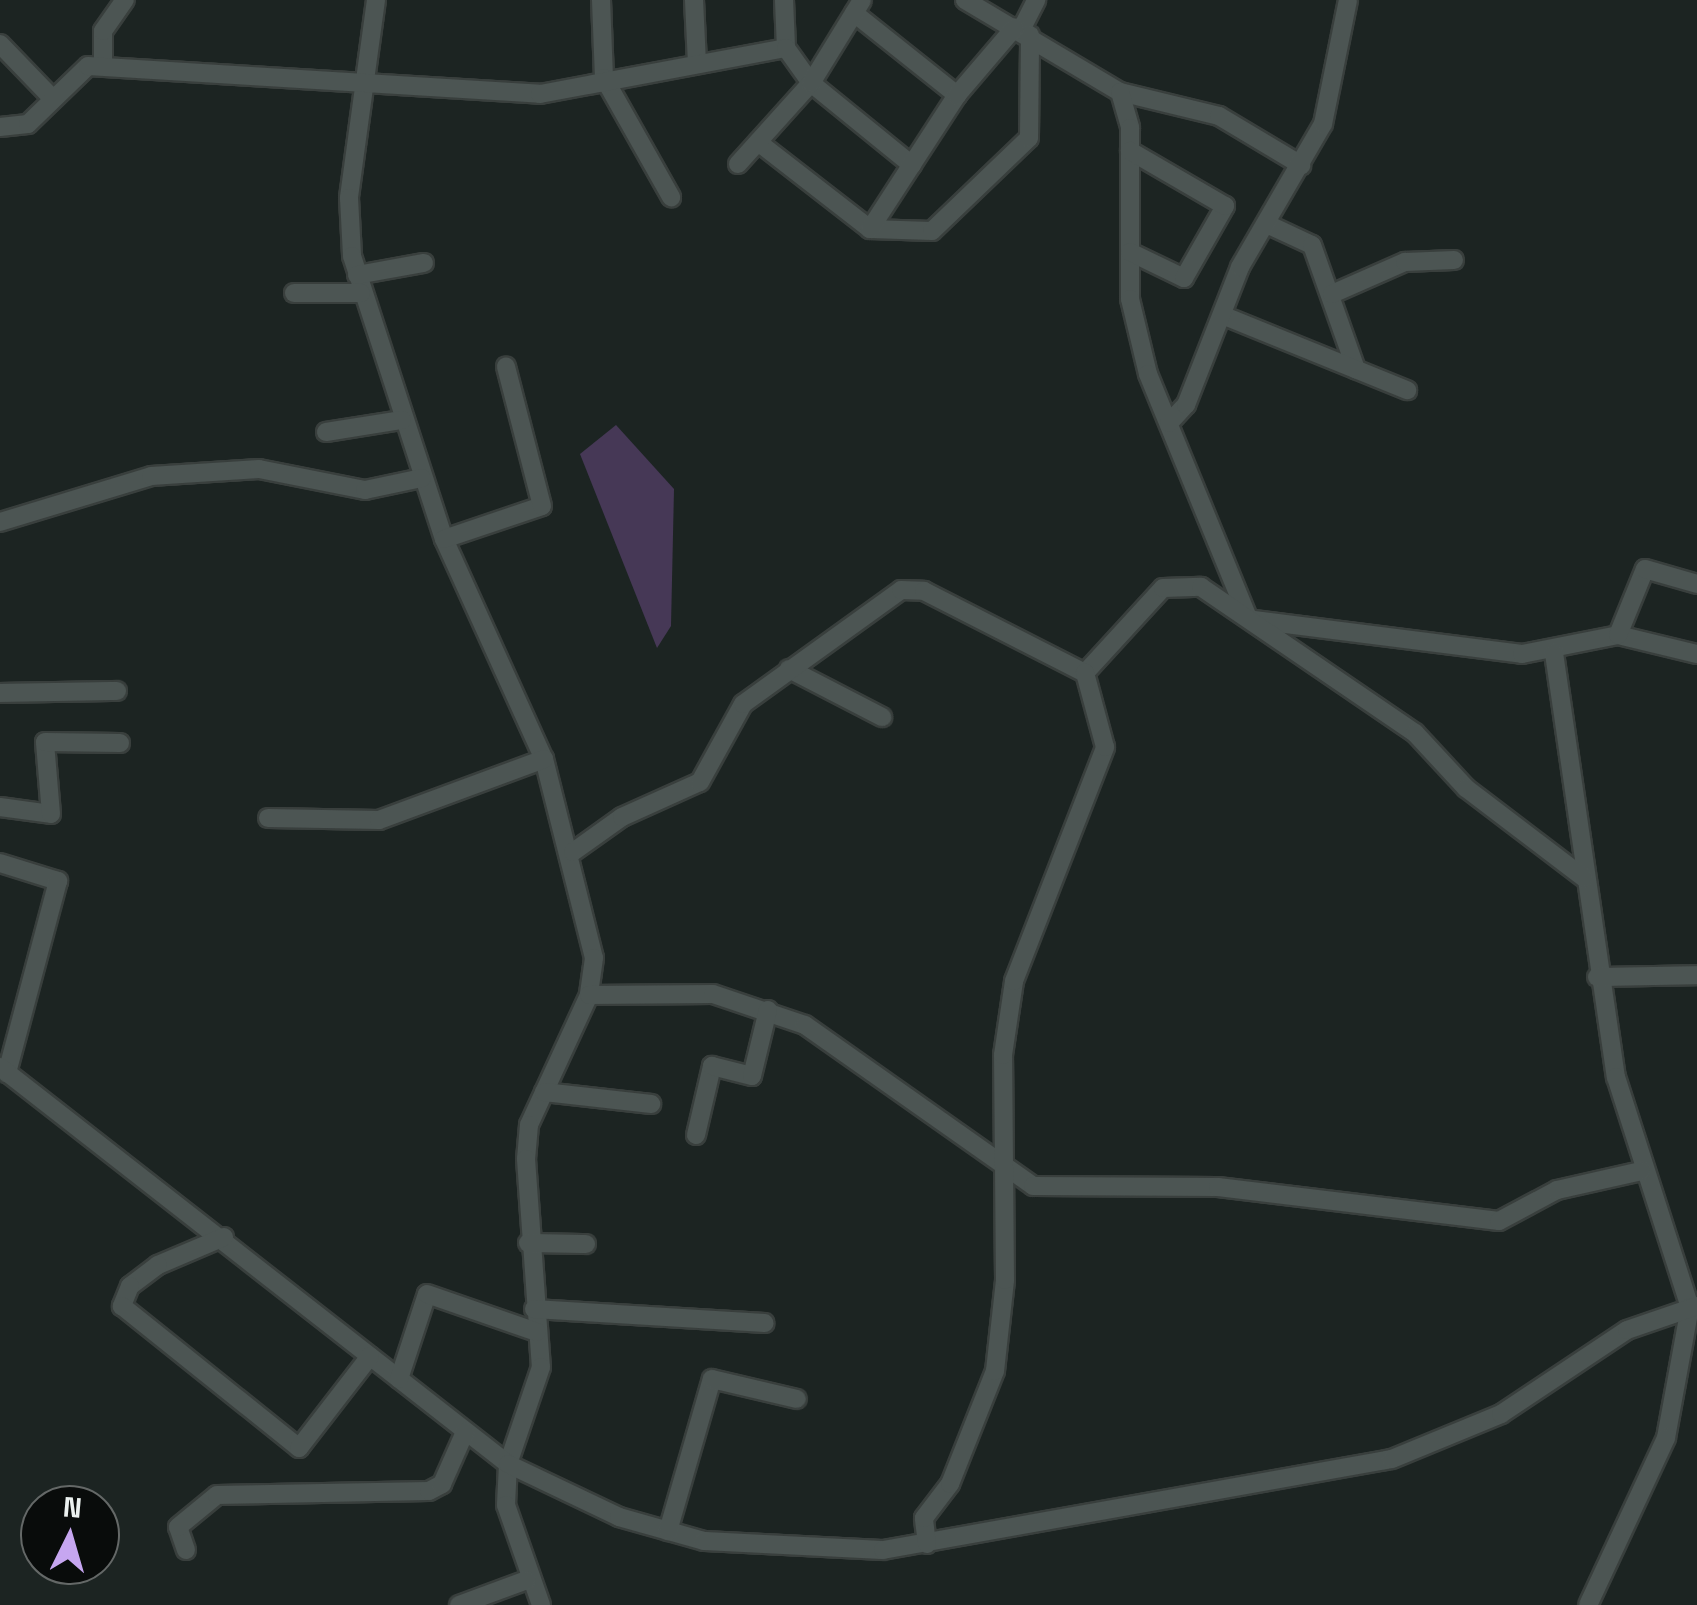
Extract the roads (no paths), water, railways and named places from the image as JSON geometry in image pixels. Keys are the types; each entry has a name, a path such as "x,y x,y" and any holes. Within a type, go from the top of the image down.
{"street":[{"path":"102,66 103,32 125,0"},
{"path":"376,0 349,198 359,284 444,539 544,759 573,852 594,958 588,995 544,1092 526,1159 528,1243 540,1367 508,1464 506,1505 527,1580 541,1605"},
{"path":"602,0 604,78 671,197"},
{"path":"694,0 697,63"},
{"path":"784,0 786,48 811,82 912,165"},
{"path":"964,0 1120,92 1219,116 1301,165"},
{"path":"870,229 957,94 1022,31 1036,0"},
{"path":"1169,423 1301,165 1342,64 1348,0"},
{"path":"738,164 811,82 858,6 957,94"},
{"path":"758,142 870,229 932,230 1029,138 1022,31"},
{"path":"0,44 51,97"},
{"path":"0,126 28,124 73,71 102,66 540,94 604,78 786,48"},
{"path":"1120,92 1130,151 1130,299 1169,423 1248,619"},
{"path":"1130,151 1226,206 1184,278 1130,252"},
{"path":"1269,226 1312,245 1356,369"},
{"path":"1332,294 1406,262 1454,260"},
{"path":"294,292 359,284 424,263"},
{"path":"1222,315 1407,390"},
{"path":"444,539 542,506 506,368"},
{"path":"326,432 402,420"},
{"path":"0,522 151,476 259,469 365,490 422,478"},
{"path":"1618,636 1644,568 1697,584"},
{"path":"1085,673 1178,582 1248,619 1414,733 1466,788 1584,878"},
{"path":"573,852 622,817 700,782 743,704 912,590 1085,673 1105,746 1014,981 1002,1056 1006,1173 995,1371 950,1484 924,1518 927,1544"},
{"path":"1248,619 1554,653 1618,636 1697,654"},
{"path":"1554,653 1597,977 1641,1171 1693,1306 1666,1438 1588,1605"},
{"path":"789,670 882,716"},
{"path":"0,693 118,691"},
{"path":"0,807 52,814 44,742 120,743"},
{"path":"268,818 379,820 544,759"},
{"path":"0,863 58,881 4,1070 224,1237 508,1464 668,1530 798,1552 927,1544 1392,1458 1456,1438 1627,1330 1693,1306"},
{"path":"1597,977 1697,975"},
{"path":"588,995 714,994 768,1010 848,1050 1006,1173 1033,1186 1218,1187 1450,1222 1499,1220 1557,1190 1641,1171"},
{"path":"696,1135 712,1066 752,1076 768,1010"},
{"path":"544,1092 651,1104"},
{"path":"224,1237 158,1265 130,1286 122,1306 298,1448 370,1356"},
{"path":"528,1243 586,1244"},
{"path":"399,1379 427,1294 536,1332"},
{"path":"534,1309 765,1323"},
{"path":"668,1530 712,1379 797,1400"},
{"path":"186,1550 178,1527 217,1494 429,1491 442,1484 465,1432"},
{"path":"459,1605 527,1580"}]}
